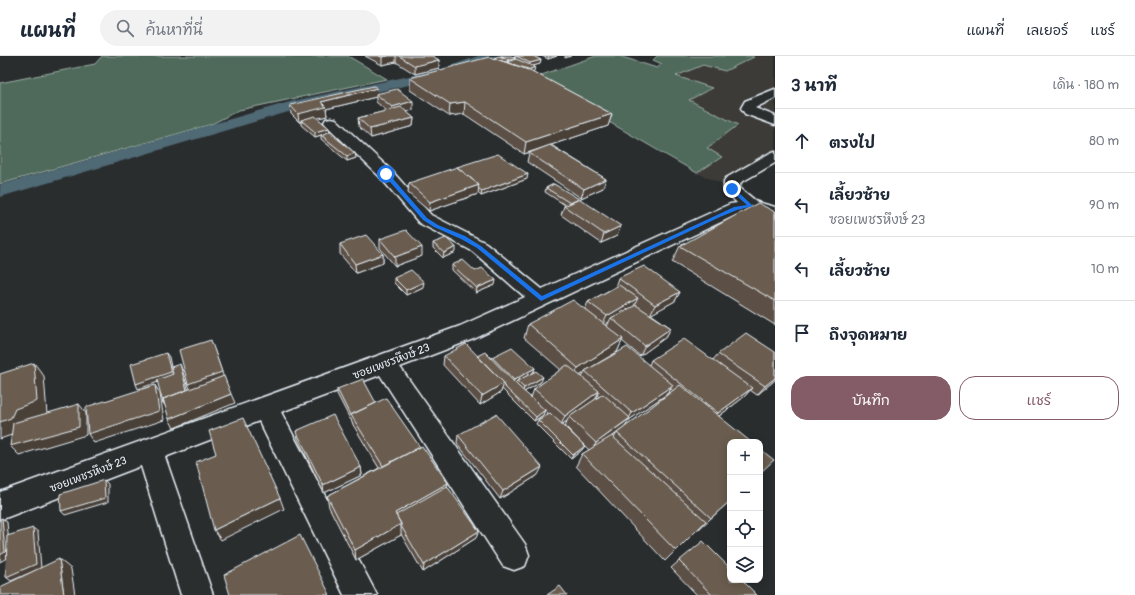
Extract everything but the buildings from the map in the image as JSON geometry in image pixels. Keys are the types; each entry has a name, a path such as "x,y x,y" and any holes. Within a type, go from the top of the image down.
{"street":[{"path":"775,93 750,104 748,108 775,121"},
{"path":"331,122 386,174 425,219 479,247 541,299"},
{"path":"750,206 732,189 732,181 775,156"},
{"name":"ซอยเพชรหึงษ์ 23","path":"0,506 266,409 468,332 736,208 750,206 775,213"},
{"path":"385,363 514,555"},
{"path":"266,409 361,595"},
{"path":"150,451 197,595"}],"shaded area":[{"path":"750,56 775,56 775,164 744,180 742,192 697,173 722,158 707,148 688,100 711,89 675,76 703,65 725,71 754,57"}],"green space":[{"path":"102,56 348,56 387,79 239,110 212,124 0,184 0,83 95,64"},
{"path":"596,56 619,56 657,68 662,64 653,60 657,56 754,57 725,71 703,65 676,76 712,88 689,100 738,125 707,148 722,157 697,173 533,78"}],"waterway":[{"path":"0,191 299,104 446,73 491,56"}],"route":[{"path":"386,174 425,219 479,247 541,299 736,208 750,206 732,189"}]}
